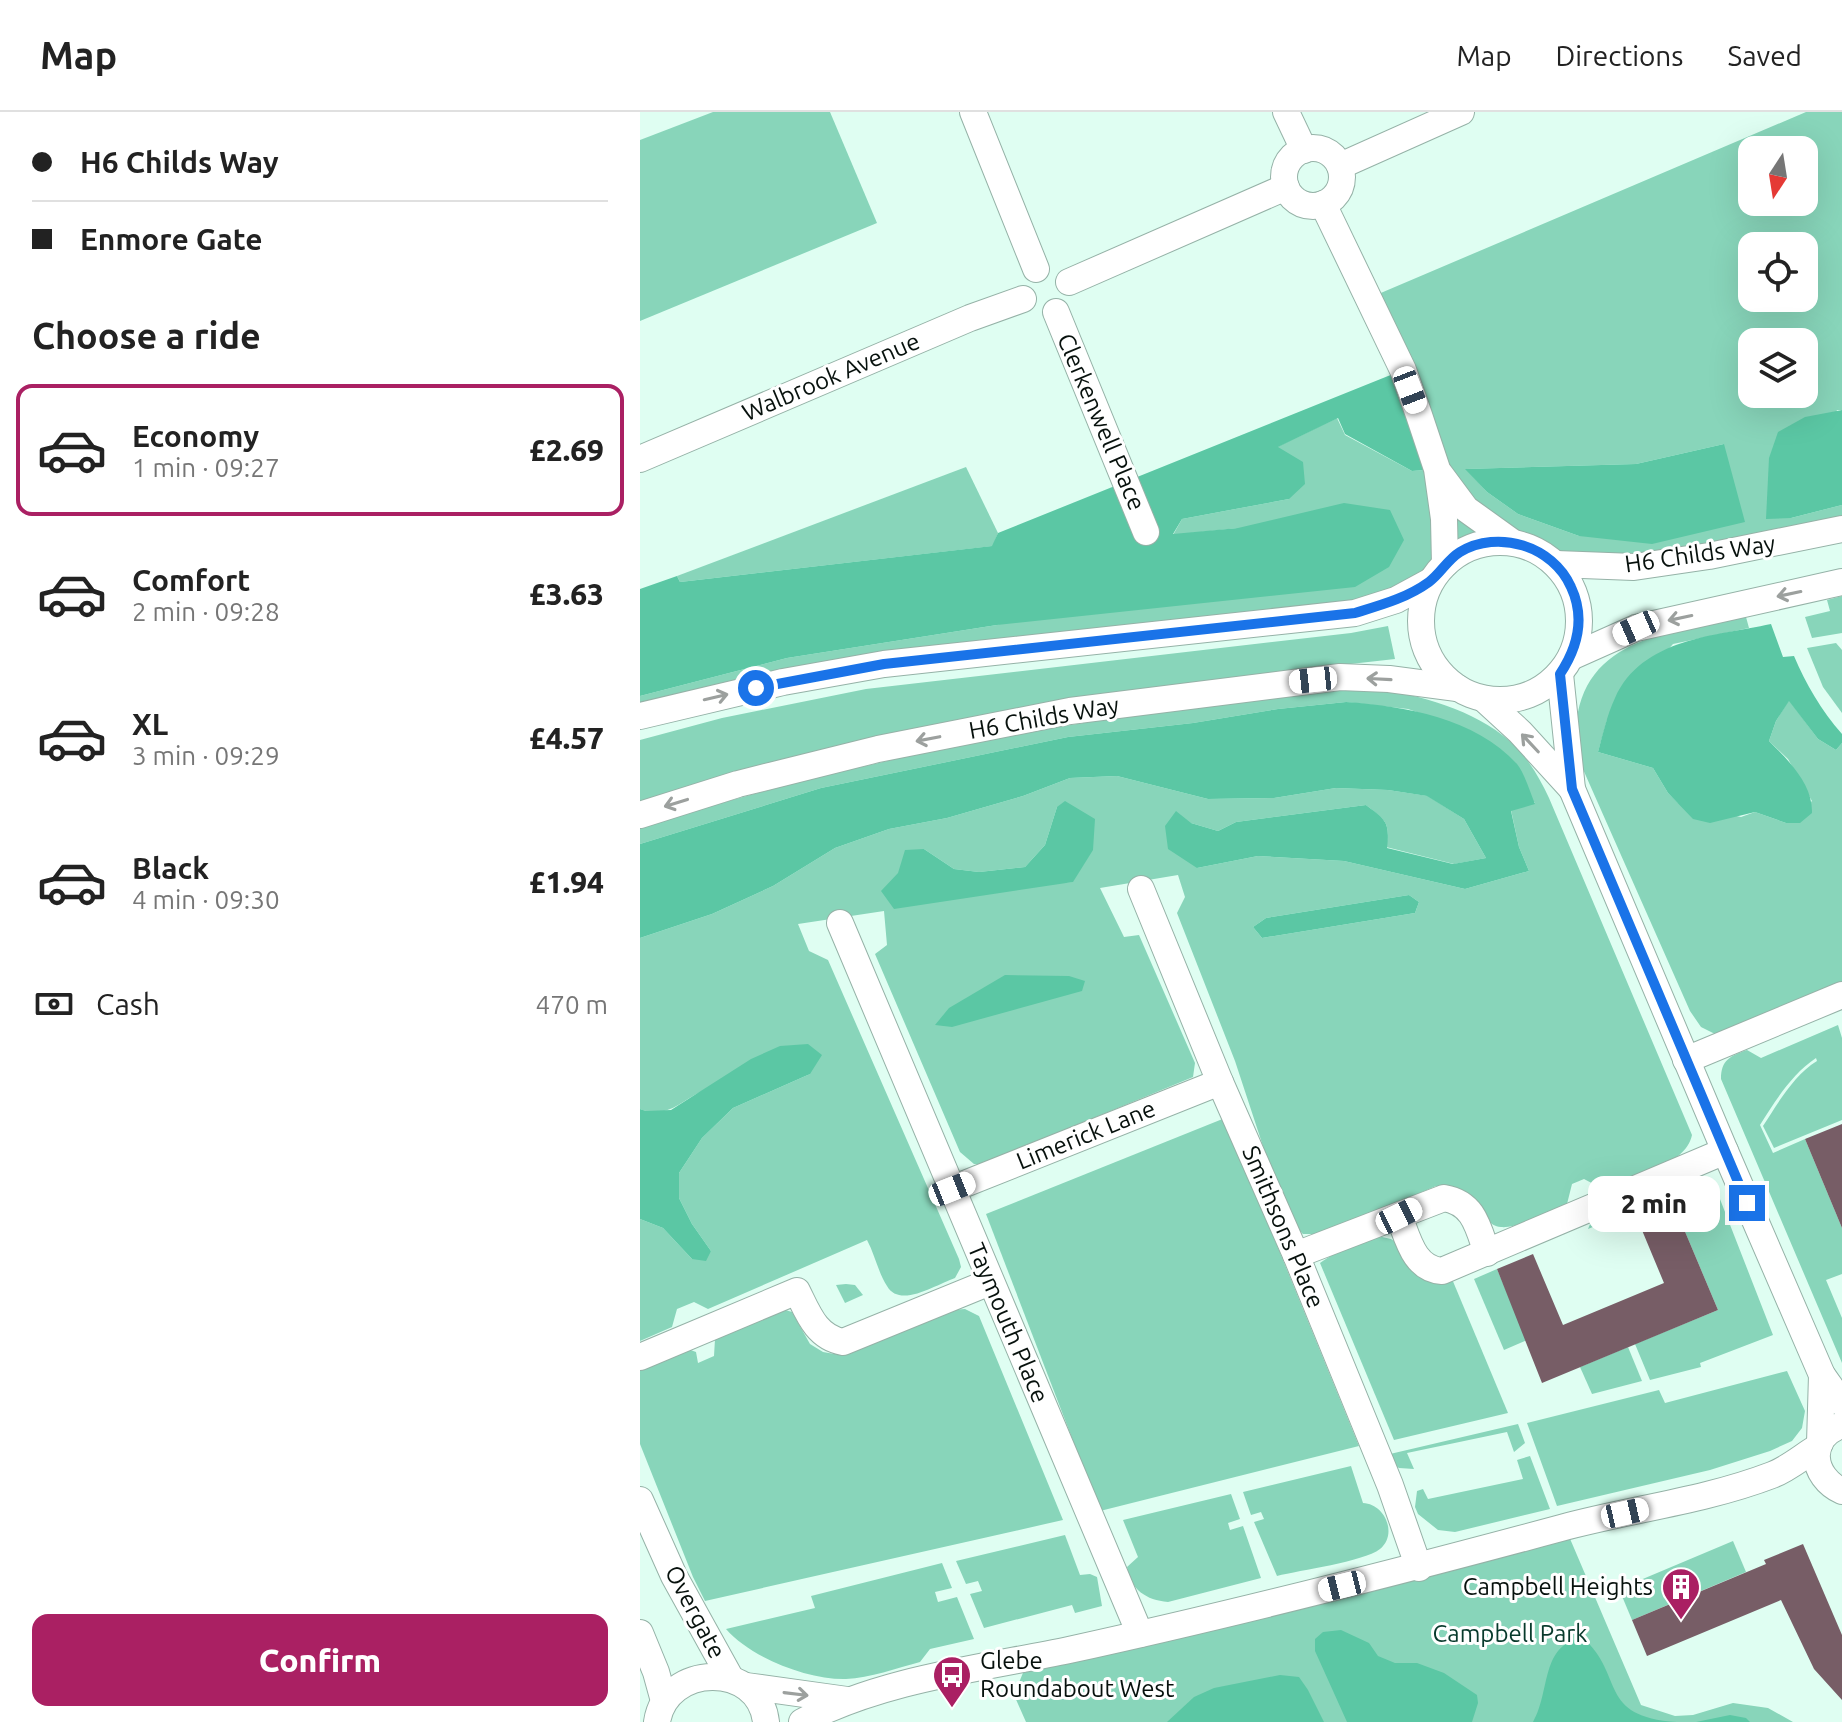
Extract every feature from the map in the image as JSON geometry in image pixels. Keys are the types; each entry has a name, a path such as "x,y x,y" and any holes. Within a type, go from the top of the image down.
{"street":[{"path":"973,112 1036,269"},
{"path":"1286,112 1304,150"},
{"path":"1340,166 1461,112"},
{"path":"1321,149 1340,166 1342,175 1337,193 1323,204 1305,205 1286,187 1284,178 1289,160 1304,150 1321,149"},
{"path":"1069,282 1286,187"},
{"path":"1323,204 1403,370 1437,469 1444,519 1438,572 1422,604 1420,627 1426,651 1438,672 1457,688 1484,699 1512,700 1538,691 1565,665 1636,628 1832,584"},
{"path":"1036,269 1059,270 1069,282 1068,300 1056,312 1033,311 1023,299 1026,278 1036,269"},
{"name":"Walbrook Avenue","path":"640,459 970,318 1023,299"},
{"name":"Clerkenwell Place","path":"1056,312 1146,532"},
{"path":"1437,469 1466,509 1512,542 1535,550 1556,564 1571,585 1579,608 1579,633 1565,665 1572,789"},
{"name":"H6 Childs Way","path":"1556,564 1634,567 1842,529"},
{"path":"640,716 783,682 884,664 1355,613 1396,600 1463,551 1487,542 1512,542"},
{"name":"H6 Childs Way","path":"640,815 738,784 878,749 1070,711 1340,677 1389,679 1457,688"},
{"path":"1484,699 1520,732 1572,789 1822,1375 1842,1403"},
{"name":"Smithsons Place","path":"1141,889 1220,1082 1296,1255 1390,1485 1419,1568"},
{"name":"Taymouth Place","path":"840,923 1140,1634"},
{"path":"1686,1060 1840,1002"},
{"name":"Limerick Lane","path":"952,1189 1220,1082"},
{"path":"1399,1216 1421,1264 1430,1270 1442,1271 1725,1151"},
{"path":"1296,1255 1444,1198 1458,1200 1476,1222 1487,1253"},
{"path":"640,1357 797,1291 821,1334 830,1340 843,1342 990,1282"},
{"path":"1822,1375 1817,1458 1819,1469 1837,1488"},
{"path":"802,1722 847,1700 890,1688 1140,1634 1419,1568 1565,1527 1716,1492 1774,1474 1819,1445 1826,1434 1842,1425"},
{"path":"1774,1474 1837,1488"},
{"name":"Overgate","path":"640,1500 674,1576 710,1642 738,1682 758,1700 766,1722"},
{"path":"640,1633 651,1659 657,1716"},
{"path":"657,1716 677,1687 693,1678 712,1675 847,1700"}],"green space":[{"path":"713,112 830,112 877,223 640,321 640,140"},
{"path":"1806,112 1842,112 1842,410 1837,410 1791,518 1842,505 1842,529 1556,564 1535,550 1512,542 1487,542 1463,551 1396,600 983,652 640,716 640,696 787,658 997,625 1238,528 1173,535 1182,519 1289,499 1277,447 1337,418 1345,435 1412,471 1436,469 1369,298 1738,141 1738,216 1818,216 1818,136 1750,136","holes":["1724,444 1579,536 1518,514 1487,492 1466,469 1636,464"]},
{"path":"1403,370 1437,469 1412,471 1345,434 1338,418 1278,447 1303,462 1305,484 1289,499 1182,519 1173,534 1238,528 1344,503 1390,510 1404,540 1389,567 1355,587 997,625 787,658 640,696 640,589 677,576 680,582 992,546 998,533"},
{"path":"1842,410 1842,505 1791,518 1766,519 1769,458 1778,432 1805,417"},
{"path":"1724,444 1745,522 1652,544 1579,536 1518,514 1487,492 1465,469 1636,464"},
{"path":"966,467 998,533 993,546 680,582 677,576"},
{"path":"1842,596 1842,633 1812,638 1805,617 1830,611 1827,600"},
{"path":"1746,617 1749,628 1673,644 1607,720 1598,752 1653,768 1678,803 1741,817 1755,812 1786,823 1812,801 1788,759 1769,741 1776,721 1789,700 1818,739 1836,750 1842,743 1842,984 1715,1034 1701,1027 1690,1011 1582,767 1576,730 1582,698 1595,674 1613,656 1662,634"},
{"path":"1771,624 1783,657 1794,656 1827,716 1842,734 1842,743 1836,750 1818,739 1789,701 1776,721 1769,741 1798,773 1811,802 1812,813 1800,823 1786,823 1755,812 1710,823 1693,819 1668,793 1653,768 1598,752 1615,698 1627,678 1643,663 1661,651 1682,643"},
{"path":"1388,626 1395,659 1252,675 640,802 640,740 722,718 866,689 1351,633"},
{"path":"1836,643 1842,650 1842,713 1823,687 1807,648"},
{"path":"1324,689 1385,691 1437,702 1488,725 1520,752 1534,770 1549,798 1692,1135 1688,1146 1679,1155 1655,1170 1603,1189 1584,1179 1572,1184 1567,1204 1508,1227 1493,1225 1465,1191 1436,1186 1324,1234 1303,1234 1287,1219 1235,1061 1177,913 1185,897 1178,875 1100,888 1124,937 1139,935 1195,1063 1193,1077 982,1164 974,1164 960,1152 875,954 887,945 884,911 798,924 809,951 828,960 961,1267 955,1278 919,1293 893,1293 881,1275 867,1240 708,1309 694,1302 677,1309 672,1327 640,1341 640,1219 663,1228 692,1259 711,1251 679,1198 679,1173 702,1138 733,1108 810,1074 721,1085 668,1110 651,1112 640,1109 640,938 712,914 773,886 835,848 889,829 947,818 1023,796 1070,778 1117,776 1208,799 1274,798 1336,788 1388,790 1428,796 1464,819 1486,858 1454,864 1386,847 1388,832 1385,822 1366,805 1236,822 1218,831 1191,823 1197,868 1258,856 1344,861 1465,889 1529,871 1519,847 1511,810 1535,803 1469,730 1408,709 1346,702 1068,737 821,788 640,844 640,827 787,785 935,750 1071,725","holes":["1057,807 1073,882 882,891 924,849 954,869 979,872 1025,867 1045,845","1409,895 1419,902 1415,913 1262,938 1253,927 1266,918"]},
{"path":"1346,702 1392,707 1438,717 1481,735 1500,748 1520,768 1535,804 1511,811 1519,847 1529,871 1465,889 1344,861 1258,856 1197,868 1168,849 1165,826 1176,811 1191,823 1218,831 1236,822 1366,805 1385,822 1387,848 1453,864 1486,858 1464,819 1427,796 1388,790 1336,788 1274,798 1208,799 1117,776 1070,778 1023,796 947,818 889,829 835,848 773,886 712,914 640,938 640,844 821,788 1068,737"},
{"path":"1065,801 1095,819 1093,850 1073,882 894,909 881,891 898,873 905,850 924,849 954,869 979,872 1025,867 1045,845 1057,807"},
{"path":"1409,895 1419,902 1415,913 1262,938 1253,927 1266,918"},
{"path":"1005,975 1069,976 1085,981 1082,991 952,1027 935,1025 949,1008"},
{"path":"1838,1025 1842,1038 1842,1120 1774,1148 1763,1126 1787,1090 1817,1061 1816,1058 1792,1080 1760,1125 1773,1153 1805,1139 1842,1228 1842,1274 1826,1280 1842,1318 1842,1363 1721,1079 1725,1063 1736,1054 1747,1050 1761,1058"},
{"path":"808,1044 822,1055 810,1074 733,1108 702,1138 679,1173 679,1198 711,1251 706,1261 692,1259 663,1228 640,1219 640,1109 671,1110 751,1059 780,1046"},
{"path":"1225,1118 1359,1446 1100,1511 986,1214"},
{"path":"1695,1178 1704,1181 1718,1194 1773,1335 1700,1363 1701,1367 1650,1380 1635,1344 1718,1310 1670,1196 1690,1187 1588,1229 1593,1217"},
{"path":"1382,1237 1391,1239 1452,1279 1508,1413 1394,1440 1320,1263 1350,1246"},
{"path":"1497,1269 1527,1340 1504,1350 1474,1279"},
{"path":"836,1285 855,1285 863,1295 845,1303"},
{"path":"782,1309 792,1312 810,1344 823,1352 840,1355 951,1310 965,1309 979,1316 1063,1520 705,1601 640,1444 640,1365 685,1348 696,1352 698,1363 714,1356 715,1339"},
{"path":"1628,1347 1642,1381 1592,1394 1580,1367"},
{"path":"1787,1371 1805,1411 1802,1428 1792,1441 1710,1470 1557,1506 1527,1423 1659,1390 1665,1403"},
{"path":"1518,1424 1525,1443 1514,1452 1507,1432 1407,1453 1414,1469 1399,1468 1393,1464 1390,1454"},
{"path":"1530,1456 1550,1509 1455,1532 1438,1530 1418,1514 1415,1507 1417,1491 1423,1489 1428,1499 1523,1479 1517,1460"},
{"path":"1351,1466 1363,1503 1383,1514 1388,1528 1385,1543 1372,1554 1360,1558 1277,1576 1254,1522 1264,1519 1261,1512 1251,1515 1243,1492"},
{"path":"1231,1494 1240,1519 1228,1523 1230,1530 1243,1526 1261,1578 1168,1602 1153,1599 1136,1588 1127,1567 1138,1557 1123,1520"},
{"name":"Campbell Park","path":"1565,1527 1641,1705 1675,1716 1693,1715 1733,1703 1768,1708 1793,1722 1026,1722 1014,1695 1029,1658"},
{"path":"1065,1535 1080,1575 1097,1577 1102,1606 1075,1613 1072,1605 984,1628 970,1594 982,1591 978,1581 966,1584 956,1561"},
{"path":"1733,1541 1746,1572 1632,1620 1619,1589"},
{"path":"942,1563 952,1588 935,1592 938,1602 957,1597 974,1639 930,1649 920,1662 855,1678 815,1676 765,1658 726,1629 815,1608 811,1596"},
{"path":"1341,1630 1369,1643 1378,1656 1395,1663 1417,1663 1444,1673 1477,1695 1478,1703 1472,1722 1347,1722 1315,1651 1315,1639 1323,1632"},
{"path":"1583,1638 1596,1652 1623,1703 1634,1712 1677,1722 1533,1722 1553,1659 1569,1642"},
{"path":"1280,1675 1299,1677 1324,1722 1167,1722 1194,1697 1214,1688"},
{"path":"1730,1715 1746,1718 1750,1722 1696,1722"}],"building":[{"path":"1842,1124 1842,1228 1805,1139"},
{"path":"1670,1196 1718,1310 1542,1383 1497,1269 1533,1254 1563,1325 1664,1283 1634,1211"},
{"name":"Campbell Heights","path":"1803,1544 1842,1635 1842,1700 1814,1669 1781,1600 1647,1656 1632,1620 1766,1564 1764,1560"}],"place":[{"name":"Campbell Heights","path":"1681,1621"},
{"name":"Glebe Roundabout West","path":"952,1709"}],"route":[{"path":"756,688 884,664 1355,613 1396,600 1431,581 1445,564 1463,551 1487,542 1512,542 1535,550 1556,564 1571,585 1579,608 1579,633 1571,657 1560,674 1572,789 1747,1203"}]}
